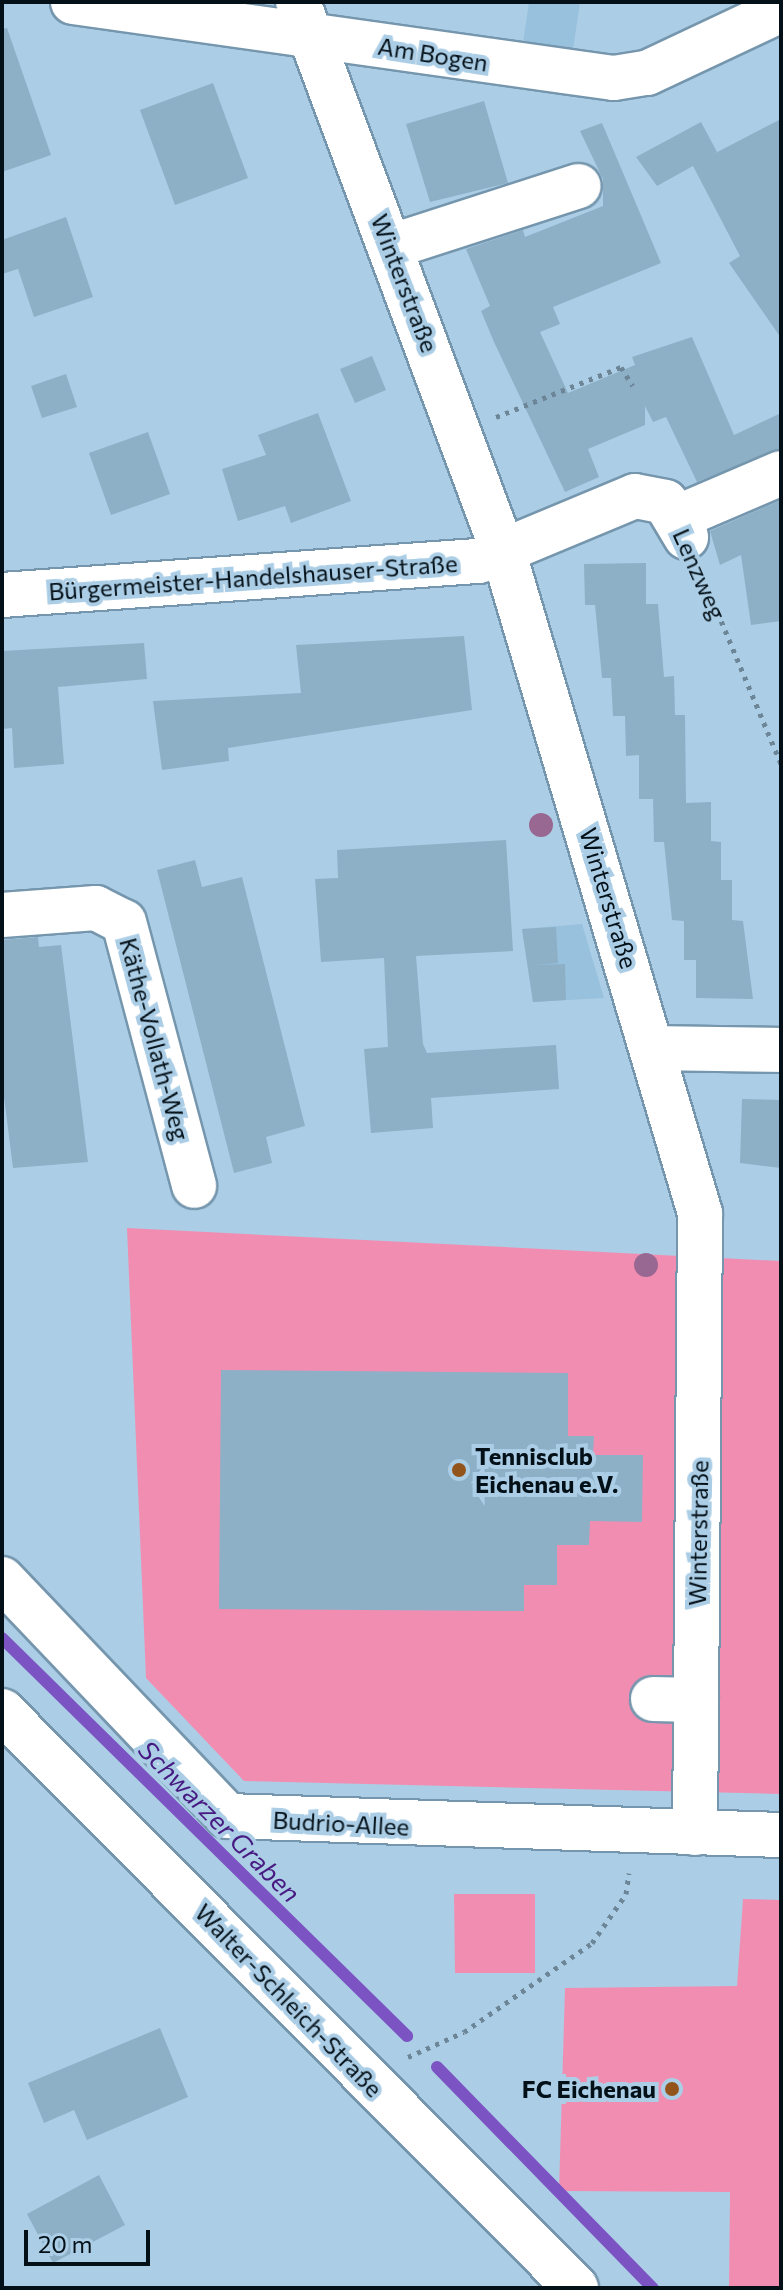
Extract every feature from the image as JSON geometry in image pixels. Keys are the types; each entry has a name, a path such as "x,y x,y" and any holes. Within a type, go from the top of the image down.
{"street":[{"name":"Am Bogen","path":"73,2 304,18 614,78 647,73 781,10"},
{"name":"Winterstraße","path":"304,18 393,246 504,554 654,1048 700,1213 695,1833"},
{"path":"393,246 579,186"},
{"path":"681,528 781,473"},
{"name":"Lenzweg","path":"504,554 635,496 665,502 681,528"},
{"name":"Bürgermeister-Handelshauser-Straße","path":"2,595 479,561 504,554"},
{"name":"Käthe-Vollath-Weg","path":"2,915 96,908 124,922 194,1186"},
{"path":"654,1048 781,1050"},
{"name":"Budrio-Allee","path":"2,1579 228,1816 635,1833 781,1835"},
{"path":"653,1699 696,1700"},
{"name":"Walter-Schleich-Straße","path":"2,1711 576,2288"}],"path":[{"path":"461,430 621,367 633,386"},
{"name":"Lenzweg","path":"681,528 781,764"},
{"path":"363,2077 464,2032 592,1943 626,1894 635,1833"}],"shaded area":[{"path":"529,2 580,2 573,50 523,43"},
{"path":"582,924 604,998 533,1002 522,929"},
{"name":"Tennisclub Eichenau e.V.","path":"127,1228 781,1261 781,1794 244,1781 146,1678"},
{"path":"454,1894 535,1894 535,1973 455,1973"},
{"name":"FC Eichenau","path":"743,1899 781,1900 781,2288 729,2288 730,2192 559,2191 565,1988 737,1986"}],"building":[{"path":"7,28 51,155 2,172 2,29"},
{"path":"213,83 248,178 175,205 140,110"},
{"path":"484,101 508,183 430,202 406,124"},
{"path":"781,119 781,338 729,263 740,256 693,166 657,186 636,157 701,122 717,152 702,160"},
{"path":"602,123 661,263 553,307 560,324 540,332 568,393 635,365 632,357 692,337 734,435 781,413 781,448 697,482 666,417 653,422 645,406 645,425 588,449 599,477 565,492 481,311 490,306 466,249 523,230 525,237 603,206 603,179 580,131"},
{"path":"66,217 93,297 34,317 18,269 2,274 2,240"},
{"path":"372,356 386,390 355,403 340,369"},
{"path":"66,374 77,407 42,418 31,386"},
{"path":"318,413 351,501 291,523 285,506 238,521 222,469 266,455 258,435"},
{"path":"148,432 170,494 111,515 89,453"},
{"path":"781,500 781,621 751,625 741,555 720,565 710,531"},
{"path":"646,563 646,604 658,604 664,677 674,676 675,715 685,715 686,803 711,802 711,841 721,842 721,880 732,880 732,920 743,921 753,999 696,998 696,960 684,960 684,921 672,920 664,842 654,842 653,799 639,799 639,755 626,756 625,716 613,716 611,678 602,678 595,605 585,605 584,564"},
{"path":"464,636 472,710 228,748 229,761 162,770 153,701 301,693 296,645"},
{"path":"144,643 147,679 58,687 64,764 14,768 12,728 2,729 2,651"},
{"path":"506,840 513,951 416,956 423,1044 427,1053 556,1045 559,1089 431,1098 433,1128 371,1133 364,1049 388,1047 384,958 321,962 315,879 338,878 337,850"},
{"path":"195,860 202,887 242,877 305,1126 266,1137 272,1163 234,1173 157,870"},
{"path":"556,927 558,963 535,965 565,964 566,1000 533,1002 522,929"},
{"path":"38,937 39,947 61,945 88,1162 13,1168 2,1081 2,940"},
{"path":"742,1099 781,1100 781,1168 740,1163"},
{"path":"221,1370 568,1373 568,1436 594,1436 593,1455 643,1455 642,1522 590,1521 589,1545 557,1545 557,1585 524,1585 524,1611 219,1609"},
{"path":"160,2028 188,2097 87,2140 74,2110 44,2123 28,2083"},
{"path":"99,2175 125,2225 53,2263 27,2214"}],"waterway":[{"name":"Schwarzer Graben","path":"2,1638 407,2036"},
{"name":"Schwarzer Graben","path":"437,2067 653,2288"}],"place":[{"name":"Tennisclub Eichenau e.V.","path":"459,1470"},
{"name":"FC Eichenau","path":"672,2089"}]}
